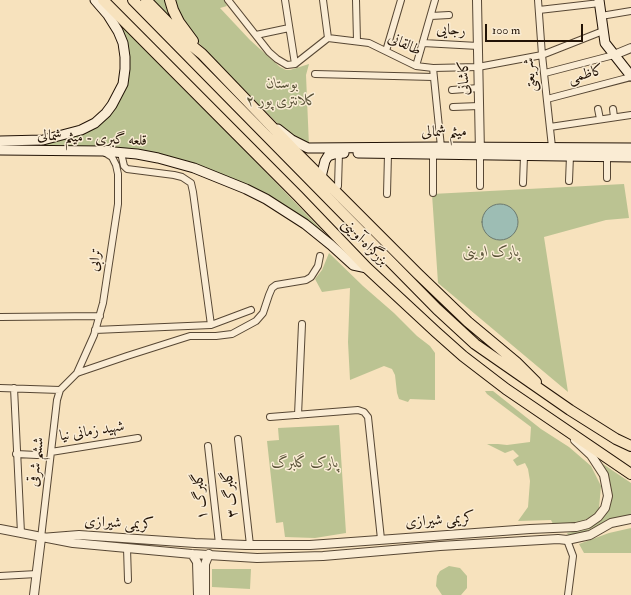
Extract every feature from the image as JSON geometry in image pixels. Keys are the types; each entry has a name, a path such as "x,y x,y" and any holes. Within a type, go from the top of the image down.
{"highway":[{"name":"بزرگراه آوینی","path":"103,0 298,196 366,268 463,356 506,389 631,474"},
{"name":"بزرگراه آوینی","path":"133,0 436,309 475,344 551,398 616,439 631,446"},
{"path":"146,0 186,41 202,54 321,177 445,301 516,362 551,398"},
{"path":"170,0 179,22 202,54"}],"main road":[{"name":"قلعه گبری - میثم شمالی","path":"0,150 81,130 95,123 106,113 118,96 123,84 126,69 123,43 114,26 95,0"},
{"path":"599,2 605,43 631,77"},
{"name":"میثم شمالی","path":"266,119 292,140 308,148 441,147 524,156 631,157"},
{"name":"قلعه گبری - میثم شمالی","path":"0,141 23,145 151,156 179,163 213,175 266,199 305,224 331,244 354,265 366,268"},
{"name":"میثم شمالی","path":"339,153 433,154 552,147 631,148"},
{"path":"321,177 325,161 328,156 339,153"}],"street":[{"path":"228,0 269,52 287,65 295,64 328,38 323,0"},
{"path":"285,0 295,64"},
{"path":"356,0 357,41"},
{"path":"386,51 401,0"},
{"path":"416,66 435,0"},
{"name":"کاشانی","path":"477,0 480,151"},
{"name":"شریعتی","path":"538,0 542,55 552,147"},
{"path":"539,10 599,2"},
{"path":"601,16 631,12"},
{"path":"431,16 449,15"},
{"path":"256,35 289,28"},
{"name":"طالقانی","path":"328,38 369,42 416,66 433,68 478,67 542,55 603,31"},
{"name":"رجایی","path":"423,43 478,46"},
{"path":"545,73 614,55 631,48"},
{"path":"433,68 441,147"},
{"path":"314,74 433,77"},
{"name":"کاظمی","path":"547,99 631,77"},
{"path":"452,90 479,88"},
{"path":"453,107 479,106"},
{"path":"598,109 600,119"},
{"path":"613,109 614,117"},
{"path":"550,127 631,114"},
{"name":"ترابی","path":"77,373 96,330 100,316 118,194 118,174 116,165 112,157 103,151"},
{"path":"480,151 480,186"},
{"path":"121,153 124,166 127,169 174,175 182,177 191,183 211,325"},
{"path":"338,186 339,153"},
{"path":"387,194 388,154"},
{"path":"433,154 433,193"},
{"path":"523,183 524,156"},
{"path":"569,181 570,156"},
{"path":"607,157 607,178"},
{"path":"0,388 60,390 77,373 127,356 190,336 223,336 242,330 256,321 263,313 272,288 276,285 306,280 311,277 318,266 320,256"},
{"path":"96,330 211,325 251,310"},
{"path":"0,317 100,316"},
{"path":"298,415 302,324"},
{"path":"14,388 21,533"},
{"name":"ششم شرقی","path":"41,538 57,400 60,390"},
{"path":"270,417 358,410 364,412 368,417 381,539"},
{"name":"کریمی شیرازی","path":"41,538 79,535 219,544 310,545 530,528 576,527 588,524 598,517 605,508 608,496 604,475 591,455 559,425"},
{"name":"شهید زمانی نیا","path":"51,452 138,438"},
{"name":"گلبرگ ۳","path":"238,439 250,545"},
{"name":"گلبرگ ۱","path":"208,446 219,544"},
{"path":"16,454 37,455"},
{"name":"کریمی شیرازی","path":"41,538 73,543 192,554 257,558 323,556 440,546 563,539 590,535 611,523 631,519"},
{"path":"558,528 574,556 568,595"},
{"path":"0,529 41,538 34,595"},
{"path":"340,542 341,555"},
{"path":"127,548 128,580"},
{"path":"192,554 197,562 205,595"},
{"path":"198,595 201,575 209,554"},
{"path":"0,576 37,574"}],"green space":[{"path":"149,0 168,0 179,27"},
{"name":"بوستان کلانتری پور ۲","path":"174,0 224,0 227,6 220,8 250,40 280,67 290,70 309,64 306,75 309,146 283,129 198,42 184,23"},
{"path":"102,5 212,116 335,244 239,182 202,166 169,156 111,147 31,145 110,114 129,59"},
{"name":"پارک اوینی","path":"624,184 629,218 606,220 544,237 568,392 438,283 432,194"},
{"path":"329,253 417,336 430,346 435,353 435,400 410,399 408,402 399,399 395,375 392,369 384,366 350,380 348,342 350,288 322,292 315,279 322,270"},
{"path":"485,391 493,391 541,429 569,447 591,466 601,486 599,508 595,515 581,522 570,524 553,524 551,520 518,521 528,507 530,481 528,469 525,463 517,466 513,460 519,456 513,450 505,453 487,444 507,445 530,442 531,427"},
{"name":"پارک گلبرگ","path":"339,425 346,533 315,538 285,537 283,522 276,523 267,441 279,440 278,428"},
{"path":"600,462 631,483 631,515 618,517 580,534 568,535 567,533 584,530 592,526 603,517 608,509"},
{"path":"631,528 631,553 584,553 579,544 609,533"},
{"path":"449,566 460,568 467,576 467,588 461,595 442,595 436,586 437,576 440,571"},
{"path":"212,569 251,569 250,589 212,587"}],"water":[{"path":"500,204 510,207 515,212 518,222 515,232 510,237 500,240 490,237 485,232 482,222 485,212 490,207"}]}
